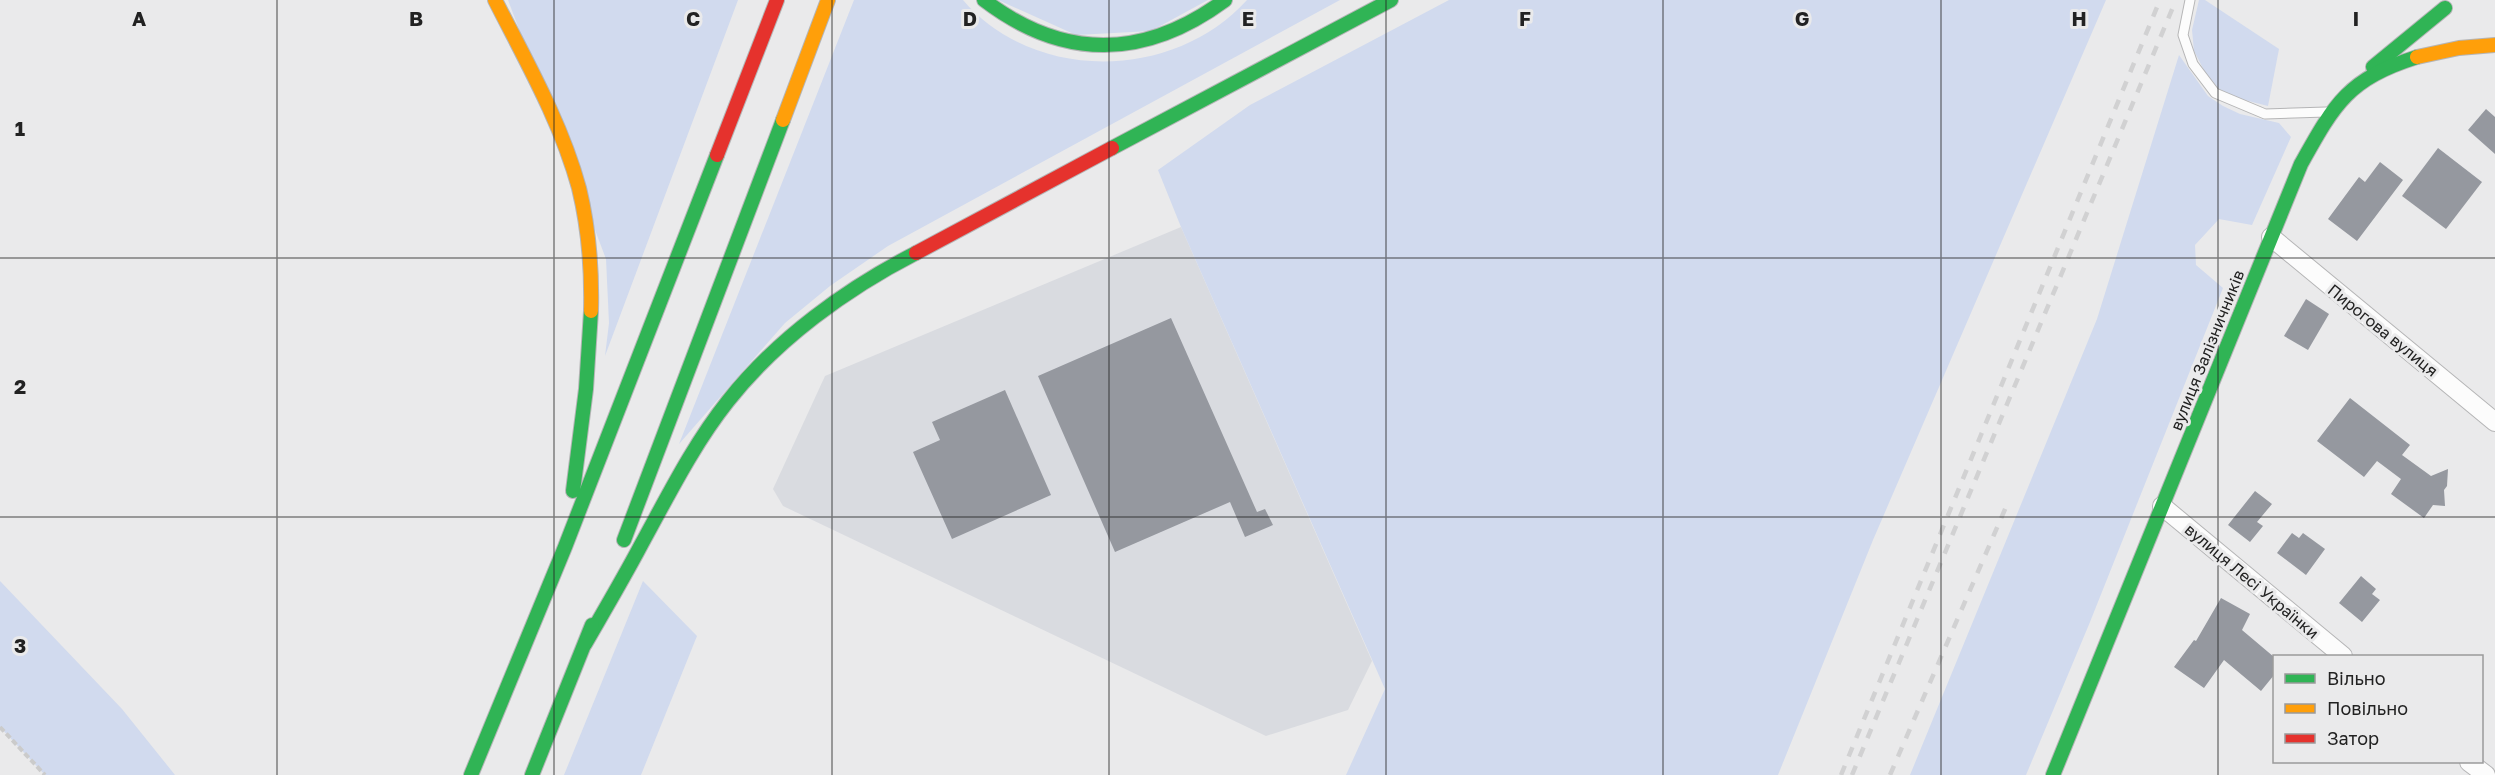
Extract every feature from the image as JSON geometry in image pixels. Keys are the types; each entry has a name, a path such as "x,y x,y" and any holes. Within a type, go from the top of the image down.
{"main road":[{"path":"495,0 551,114 570,162 585,216 593,275 591,354 565,547"},
{"path":"471,775 565,547 777,0"},
{"path":"532,775 585,644 828,0"},
{"path":"984,0 1001,16 1036,34 1072,45 1116,46 1156,39 1192,23 1225,0"},
{"path":"585,644 641,546 680,470 703,435 743,383 795,332 839,298 898,262 1391,0"},
{"path":"2352,88 2391,50 2445,8"},
{"name":"вулиця Залізничників","path":"2053,775 2301,164 2331,112 2352,88 2394,65 2435,52 2495,45"}],"street":[{"name":"Пирогова вулиця","path":"2271,237 2495,422"},
{"name":"вулиця Лесі Українки","path":"2162,506 2341,655"},
{"path":"2470,763 2486,775"}],"lane":[{"path":"2190,0 2183,35 2193,64 2215,93 2265,114 2331,112"}],"path":[{"path":"0,727 45,775"}],"shaded area":[{"path":"508,0 738,0 605,356 609,323 606,259"},
{"path":"854,0 963,0 993,27 1028,47 1066,58 1105,62 1144,57 1182,46 1217,26 1247,0 1340,0 888,246 830,286 785,323 679,444"},
{"path":"998,0 1208,0 1151,31 1076,35"},
{"path":"1449,0 2106,0 1873,540 1778,775 1346,775 1385,689 1158,170 1250,105"},
{"path":"2199,0 2205,0 2279,49 2268,106 2225,95 2207,76 2194,51 2192,30"},
{"path":"2179,55 2208,96 2240,114 2279,123 2291,137 2252,225 2219,219 2195,245 2196,265 2223,288 2090,622 2026,775 1910,775 2097,319"},
{"path":"1181,227 1372,661 1348,710 1266,736 783,506 773,489 825,376"},
{"path":"0,581 122,709 175,775 45,775 0,727"},
{"path":"643,581 697,636 641,775 564,775"}],"building":[{"path":"2486,109 2495,117 2495,154 2468,130"},
{"path":"2438,148 2482,182 2446,229 2402,196"},
{"path":"2380,162 2403,180 2357,241 2328,219 2359,177 2365,182"},
{"path":"2306,299 2329,314 2308,350 2284,336"},
{"path":"1171,318 1257,512 1265,509 1273,525 1245,537 1230,502 1115,552 1038,376"},
{"path":"1005,390 1051,495 952,539 913,452 940,440 932,422"},
{"path":"2350,398 2410,445 2402,455 2431,476 2448,469 2447,486 2444,490 2445,506 2433,505 2424,518 2391,494 2401,479 2377,461 2364,477 2317,441"},
{"path":"2255,491 2272,504 2257,522 2263,526 2250,542 2228,525"},
{"path":"2292,533 2299,538 2303,533 2325,549 2306,575 2277,553"},
{"path":"2361,576 2376,589 2372,594 2380,600 2362,622 2339,603"},
{"path":"2221,598 2250,614 2242,630 2273,656 2273,676 2261,691 2224,660 2204,688 2174,667 2194,640 2196,641"}],"railway":[{"path":"1841,775 2160,0"},
{"path":"1852,775 2176,0"},
{"path":"1890,775 2009,500"}],"traffic: fast":[{"path":"984,0 1014,20 1044,34 1074,42 1104,45 1135,42 1165,33 1195,19 1225,0"},
{"path":"1112,148 1391,0"},
{"path":"2373,67 2445,8"},
{"path":"2053,775 2301,164 2334,109 2359,84 2394,65 2417,57"},
{"path":"624,540 783,120"},
{"path":"471,775 565,547 717,155"},
{"path":"585,644 703,435 747,378 814,317 864,283 916,253"},
{"path":"573,491 586,389 591,311"},
{"path":"532,775 592,625"}],"traffic: slow":[{"path":"495,0 553,116 579,188 587,234 591,311"},
{"path":"783,120 828,0"},
{"path":"2417,57 2459,48 2495,45"}],"traffic: jam":[{"path":"717,155 777,0"},
{"path":"916,253 1112,148"}]}
